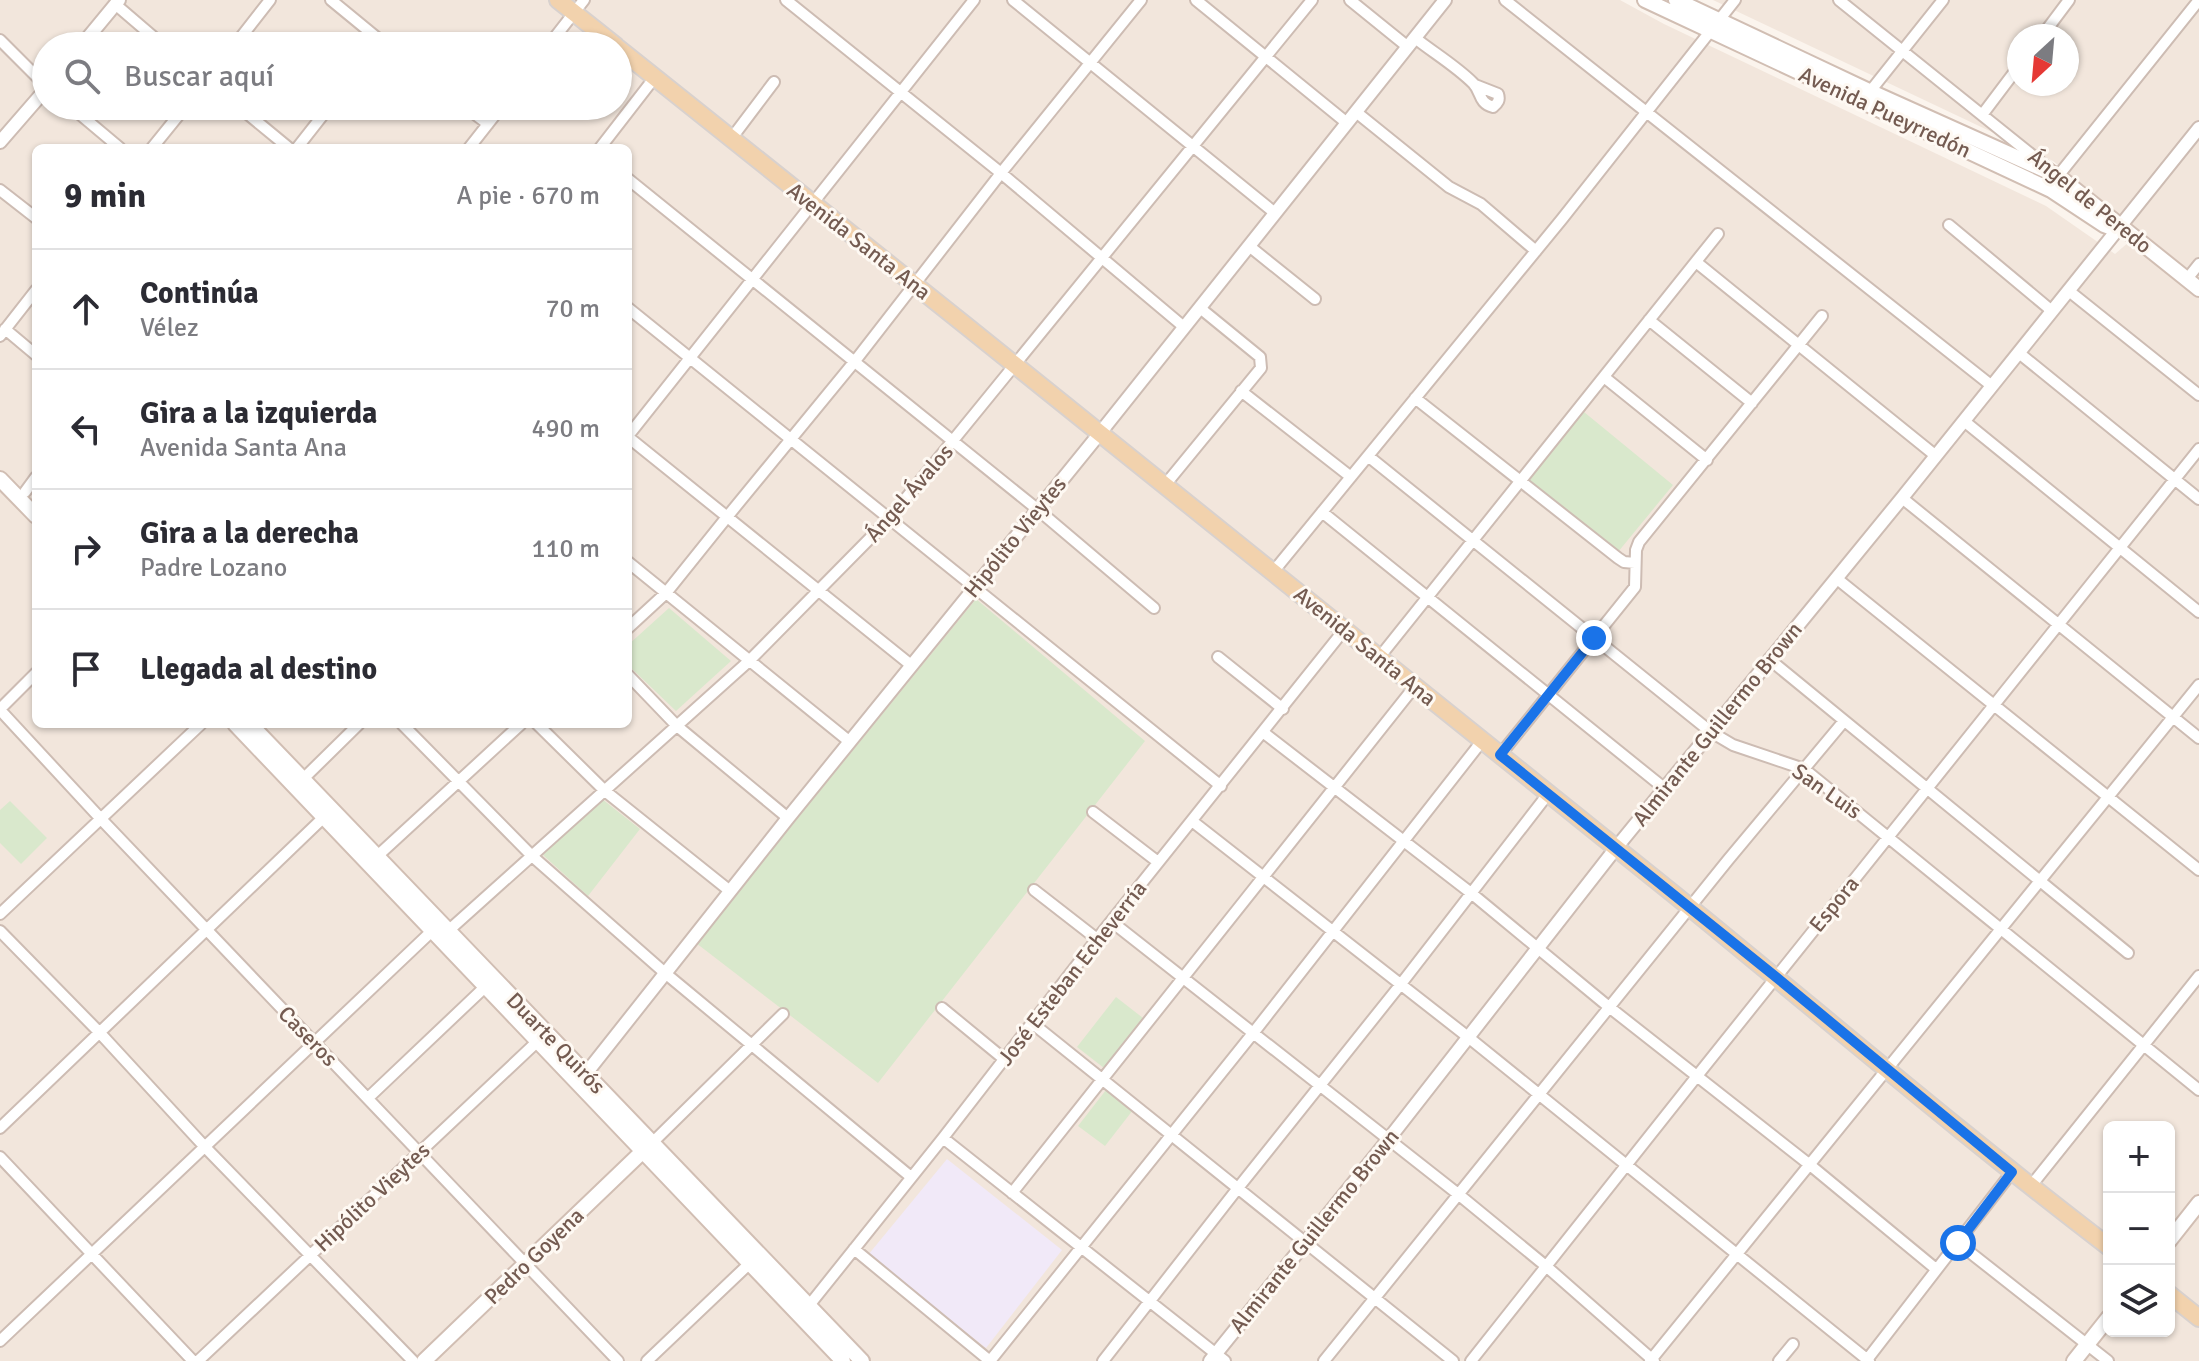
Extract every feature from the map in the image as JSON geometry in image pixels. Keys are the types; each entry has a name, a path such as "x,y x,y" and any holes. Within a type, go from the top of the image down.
{"main road":[{"name":"Avenida Santa Ana","path":"558,0 579,6 603,32"},
{"name":"Avenida Pueyrredón","path":"1645,0 1715,26 1867,97 2051,190 2104,225 2112,228 2121,225"},
{"name":"Avenida Pueyrredón","path":"1676,0 1715,26"},
{"name":"Avenida Santa Ana","path":"632,59 1776,977 2030,1187 2103,1242"},
{"name":"Avenida Pueyrredón","path":"1867,97 2058,176"},
{"name":"Ángel de Peredo","path":"2058,176 2193,284"},
{"path":"0,467 32,499"},
{"path":"3,488 32,513"},
{"name":"Duarte Quirós","path":"239,728 323,818 448,931 541,1037 805,1311 843,1361"},
{"name":"Duarte Quirós","path":"254,728 303,779 432,931 485,987 541,1037"},
{"name":"Duarte Quirós","path":"648,1147 750,1263 862,1361"},
{"name":"Pedro Goyena","path":"424,1361 648,1147"},
{"path":"2175,1233 2199,1203"},
{"path":"2175,1299 2199,1318"},
{"path":"2074,1361 2103,1325"}],"street":[{"path":"245,32 270,0"},
{"path":"331,0 368,32"},
{"path":"786,0 1001,173 1184,327"},
{"path":"632,431 974,0"},
{"path":"1013,0 1275,213"},
{"path":"632,624 666,593 855,361 1141,0"},
{"path":"1196,0 1266,58 1449,187 1481,204 1536,251"},
{"name":"Ángel Ávalos","path":"448,931 749,661 889,519 1312,0"},
{"path":"1350,0 1475,85"},
{"name":"Hipólito Vieytes","path":"581,1079 1445,0"},
{"path":"1505,0 1992,386"},
{"path":"1273,572 1536,251 1735,0"},
{"name":"Ángel de Peredo","path":"1839,0 2058,176"},
{"path":"1867,97 1943,0"},
{"path":"2051,24 2069,0"},
{"path":"92,32 117,2 149,32"},
{"path":"2058,176 2193,2"},
{"path":"559,32 579,6"},
{"path":"0,40 32,73"},
{"path":"632,107 655,77"},
{"path":"731,139 774,82"},
{"path":"1982,115 2007,82"},
{"path":"0,142 32,104"},
{"path":"87,120 115,144"},
{"path":"155,144 175,120"},
{"path":"255,120 284,144"},
{"path":"300,144 319,120"},
{"path":"483,120 488,124"},
{"path":"472,144 491,120"},
{"path":"603,144 622,120"},
{"name":"Almirante Guillermo Brown","path":"1217,1359 1616,848 2199,128"},
{"path":"632,182 1037,509 1154,608"},
{"path":"0,190 32,215"},
{"path":"1949,225 2052,311"},
{"path":"1378,659 1718,234"},
{"path":"1249,246 1315,299"},
{"path":"1696,262 1936,456"},
{"path":"2193,284 2199,264"},
{"path":"2069,291 2199,395"},
{"path":"32,295 2,332 32,352"},
{"path":"1165,485 1262,363 1260,357 1200,308"},
{"path":"632,311 1221,786"},
{"path":"1500,755 1635,587 1639,542 1822,316"},
{"path":"1649,320 1752,403"},
{"path":"2019,353 2199,499"},
{"path":"1604,377 1707,460"},
{"path":"1241,391 1351,477"},
{"path":"1415,398 1618,558 1635,563"},
{"path":"1964,421 2199,612"},
{"path":"632,439 911,665"},
{"name":"Espora","path":"1471,1361 2199,449"},
{"name":"San Luis","path":"1368,456 1711,732 1733,745 1804,769 2199,1090"},
{"path":"25,492 32,482"},
{"path":"1902,498 2199,738"},
{"path":"1322,512 1664,788"},
{"path":"632,565 850,742"},
{"path":"1836,578 2199,870"},
{"name":"José Esteban Echeverría","path":"805,1311 1344,630"},
{"path":"1218,657 1283,709"},
{"path":"1769,659 2128,953"},
{"path":"0,709 32,677"},
{"path":"632,679 677,726 788,818"},
{"path":"1112,922 1458,1194 1652,1360 2199,685"},
{"path":"1012,1193 1415,686"},
{"name":"Caseros","path":"0,709 206,930 618,1361"},
{"path":"1324,1361 1689,907 1844,721"},
{"path":"0,914 197,728"},
{"path":"303,779 355,728"},
{"path":"406,728 532,856 665,973 911,1177"},
{"path":"372,860 517,728"},
{"path":"541,728 605,791 730,891"},
{"path":"1264,733 1471,893 1936,1269"},
{"path":"854,1249 990,1361 1482,741"},
{"path":"1103,1361 1548,794"},
{"path":"1093,812 1158,862"},
{"path":"0,1128 323,818"},
{"path":"1192,821 1468,1037 1867,1361 2012,1172"},
{"path":"1034,890 1097,939"},
{"path":"0,931 413,1361"},
{"path":"0,1341 432,931"},
{"path":"2030,1187 2199,976"},
{"path":"368,1098 485,987"},
{"path":"942,1008 1004,1059"},
{"name":"Pedro Goyena","path":"648,1147 783,1014"},
{"path":"1032,1023 1453,1361"},
{"name":"Hipólito Vieytes","path":"196,1361 541,1037"},
{"path":"943,1138 1217,1359"},
{"path":"0,1157 196,1361"},
{"path":"1958,1243 2108,1361"},
{"path":"647,1361 750,1263"},
{"path":"1779,1361 1793,1344"}],"shaded area":[{"path":"0,0 1620,0 1664,24 2046,206 2115,254 2130,241 2199,298 2199,1361 0,1361"},
{"path":"1713,0 2199,0 2199,278 2053,161"},
{"path":"947,1159 1062,1250 986,1348 868,1255"}],"green space":[{"path":"1584,412 1673,485 1618,552 1528,479"},
{"path":"976,599 1145,741 878,1083 696,943"},
{"path":"669,608 731,661 676,711 632,669 632,641"},
{"path":"602,799 640,829 588,896 543,855"},
{"path":"10,801 47,838 21,864 0,843 0,810"},
{"path":"1116,997 1143,1018 1104,1068 1077,1047"},
{"path":"1106,1090 1133,1110 1105,1146 1078,1126"}],"route":[{"path":"1594,638 1500,755 2012,1172 1958,1243"}]}
